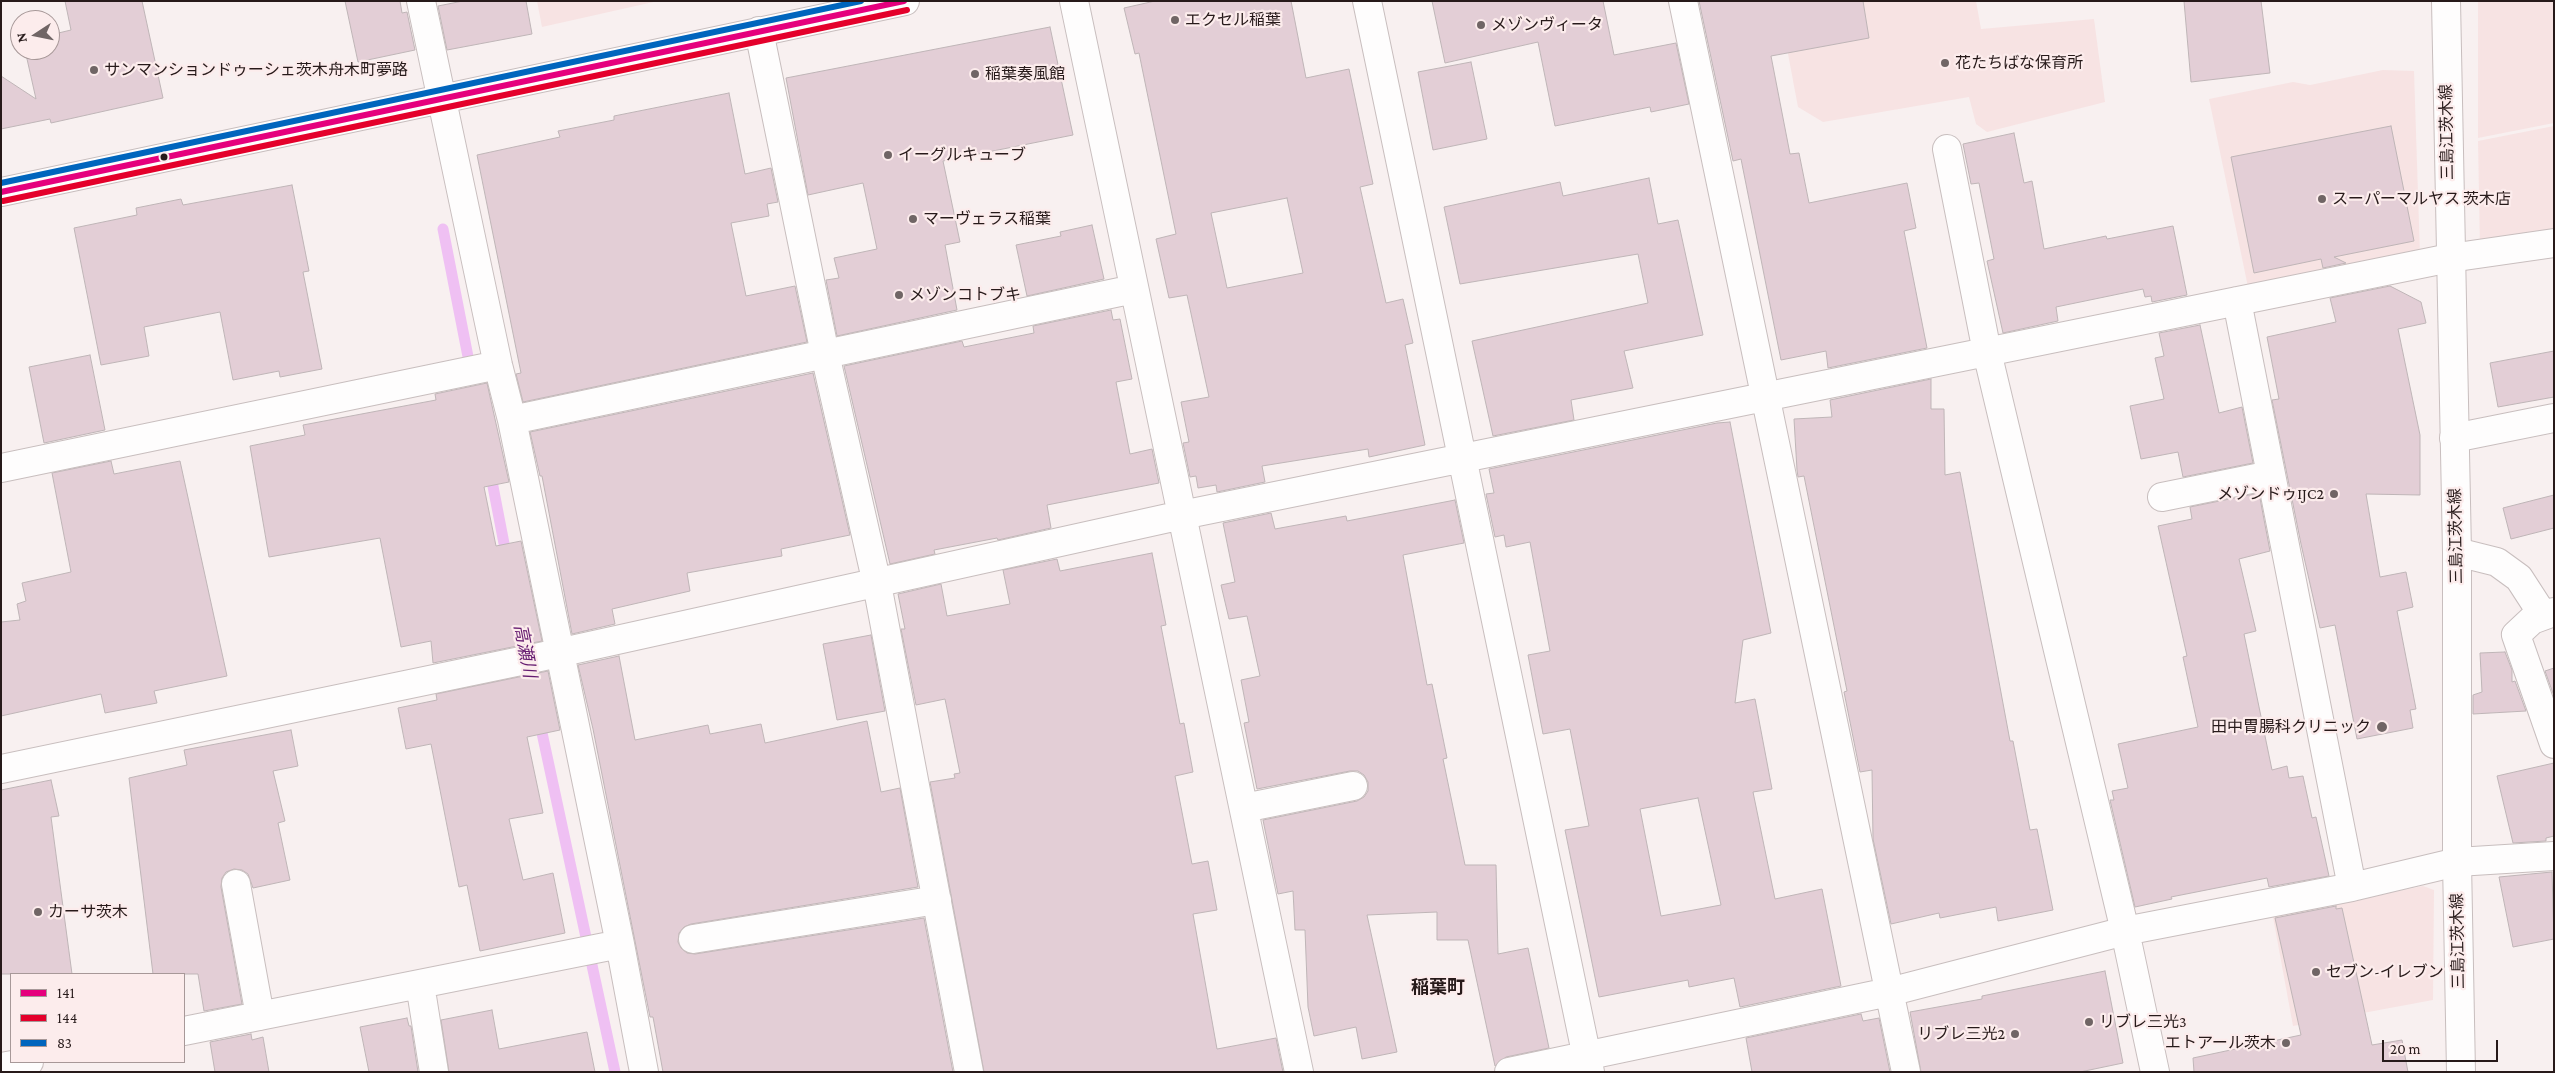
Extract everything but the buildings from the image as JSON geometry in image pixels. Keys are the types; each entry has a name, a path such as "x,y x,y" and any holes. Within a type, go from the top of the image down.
{"street":[{"path":"421,1 441,100 482,368 512,420 540,657 600,948 644,1072"},
{"path":"1,192 905,1"},
{"path":"1074,1 1299,1072"},
{"path":"1367,1 1588,1064"},
{"path":"1683,1 1906,1072"},
{"name":"三島江茨木線","path":"2446,1 2457,552 2457,862 2461,1072"},
{"path":"759,31 825,354 877,584 969,1072"},
{"path":"1947,149 1987,352 2125,931 2155,1072"},
{"path":"1,769 540,657 877,584 1182,515 2450,258 2554,243"},
{"path":"512,420 1134,289"},
{"path":"2238,301 2352,887"},
{"path":"1,468 482,368"},
{"path":"2454,438 2554,418"},
{"path":"2162,497 2271,475"},
{"path":"2457,552 2497,562 2519,578 2549,614 2532,620 2516,636 2554,744"},
{"path":"1244,808 1353,786"},
{"path":"1508,1072 1588,1064 1889,992 2125,931 2352,887 2457,862 2554,856"},
{"path":"236,884 260,1016"},
{"path":"693,939 937,900"},
{"path":"185,1031 600,948"},
{"path":"420,984 434,1072"},
{"path":"1,1067 23,1063"}],"shaded area":[{"path":"537,1 658,1 542,27"},
{"name":"花たちばな保育所","path":"1778,1 1976,1 1981,29 2094,19 2105,102 1987,132 1976,124 1969,97 1823,122 1798,107"},
{"path":"2478,1 2554,1 2554,123 2478,138"},
{"path":"2383,70 2414,71 2420,255 2248,287 2209,99 2293,82 2310,85"},
{"path":"2554,126 2554,235 2480,250 2478,141"},
{"path":"2423,886 2434,890 2433,1000 2293,1026 2273,917"}],"waterway":[{"name":"高瀬川","path":"443,229 471,372"},
{"name":"高瀬川","path":"490,471 507,559"},
{"name":"高瀬川","path":"539,719 615,1072"}],"transit line":[{"name":"83","path":"1,183 861,1"},
{"name":"141","path":"1,192 904,1"},
{"name":"144","path":"3,201 907,10"}],"place":[{"name":"エクセル稲葉","path":"1175,20"},
{"name":"メゾンヴィータ","path":"1481,25"},
{"name":"花たちばな保育所","path":"1945,63"},
{"name":"サンマンションドゥーシェ茨木舟木町夢路","path":"94,70"},
{"name":"稲葉奏風館","path":"975,74"},
{"name":"イーグルキューブ","path":"888,155"},
{"name":"スーパーマルヤス 茨木店","path":"2322,199"},
{"name":"マーヴェラス稲葉","path":"913,219"},
{"name":"メゾンコトブキ","path":"899,295"},
{"name":"メゾンドゥIJC2","path":"2334,494"},
{"name":"田中胃腸科クリニック","path":"2382,727"},
{"name":"カーサ茨木","path":"38,912"},
{"name":"セブン-イレブン","path":"2316,972"},
{"name":"リブレ三光3","path":"2089,1022"},
{"name":"リブレ三光2","path":"2015,1034"},
{"name":"エトアール茨木","path":"2286,1043"}],"district":[{"name":"稲葉町","path":"1438,987"}]}
